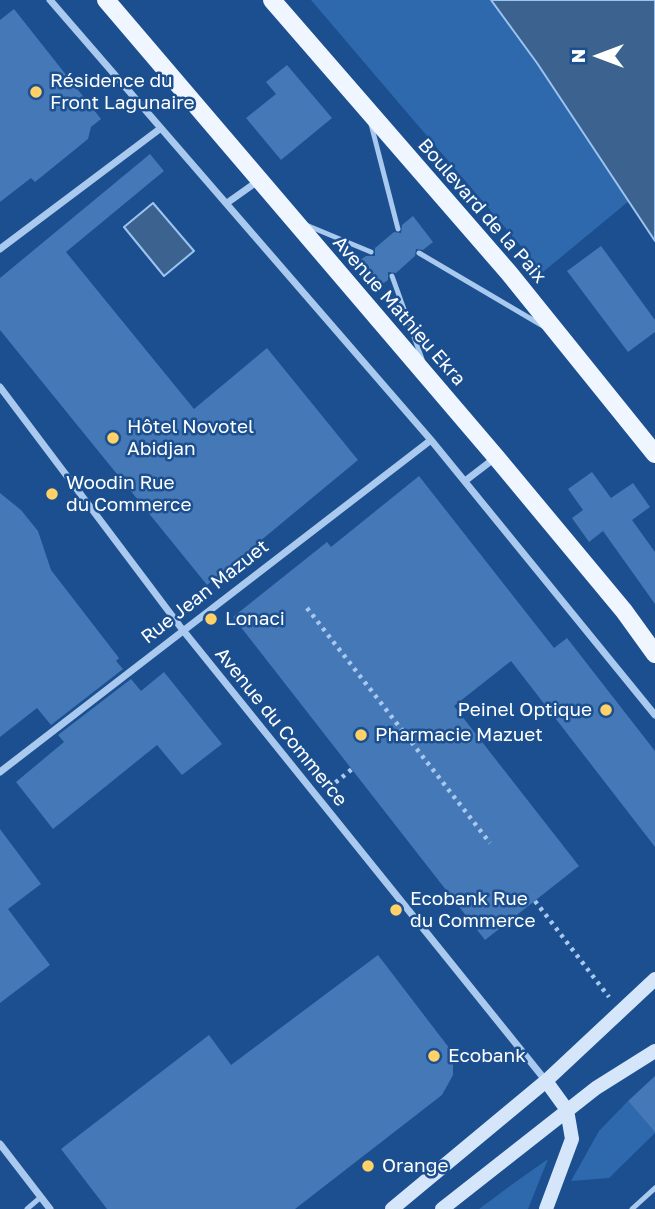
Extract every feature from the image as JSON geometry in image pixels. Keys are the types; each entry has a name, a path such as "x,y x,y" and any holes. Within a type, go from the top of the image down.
{"main road":[{"name":"Avenue Mathieu Ekra","path":"106,0 496,457 624,611 655,654"},
{"path":"117,0 129,27"},
{"name":"Boulevard de la Paix","path":"272,0 560,337 655,454"},
{"path":"392,1209 546,1081 622,1013 655,979"},
{"path":"442,1209 567,1110 655,1051"},
{"path":"546,1081 567,1110 572,1139 546,1209"}],"street":[{"path":"50,0 431,440 655,715"},
{"path":"0,250 161,128"},
{"path":"227,203 259,181"},
{"name":"Avenue du Commerce","path":"0,387 182,629 546,1081"},
{"name":"Rue Jean Mazuet","path":"0,772 182,629 431,440"},
{"path":"465,481 496,457"},
{"path":"0,1144 50,1209"}],"lane":[{"path":"368,112 398,229"},
{"path":"293,220 370,252"},
{"path":"419,253 560,337"},
{"path":"392,276 429,378"},
{"path":"632,1209 655,1188"},
{"path":"27,1209 41,1197"}],"path":[{"path":"307,608 490,843"},
{"path":"395,733 401,728"},
{"path":"317,797 352,768"},
{"path":"535,901 622,1013"}],"shaded area":[{"path":"311,0 491,0 537,63 629,201 543,272"},
{"path":"491,0 655,0 655,241 537,63"},
{"path":"153,203 194,251 164,276 124,227"},
{"path":"628,1101 650,1126 655,1122 655,1133 609,1178 571,1181 599,1131"},
{"path":"548,1159 528,1209 479,1209 514,1183"}],"building":[{"name":"Résidence du Front Lagunaire","path":"14,9 101,119 91,127 88,139 35,182 31,178 0,202 0,20"},
{"path":"287,65 332,118 281,160 246,118 276,94 266,82"},
{"path":"150,154 164,171 66,252 194,409 267,348 358,460 207,585 0,330 0,278"},
{"path":"413,216 433,242 423,250 416,249 415,256 396,273 388,272 388,280 381,285 360,260 366,256 375,256 375,248 394,232 401,233 402,225"},
{"path":"601,246 655,320 655,332 628,352 567,271"},
{"path":"592,472 611,498 633,483 650,507 632,520 655,552 655,604 603,531 589,542 572,518 583,510 568,489"},
{"path":"419,476 554,648 567,638 655,751 655,847 511,661 454,706 579,866 485,940 233,617 327,542 331,547"},
{"path":"0,493 21,510 38,531 51,570 119,658 116,661 123,669 51,725 37,708 0,737"},
{"path":"164,672 222,744 182,775 157,745 53,829 16,782 64,742 58,735 131,679 141,691"},
{"path":"0,829 41,884 8,909 50,965 0,1003"},
{"path":"378,955 453,1053 453,1075 442,1095 295,1209 107,1209 61,1149 209,1035 231,1065"},
{"path":"655,1076 655,1132 628,1101"}],"place":[{"name":"Résidence du Front Lagunaire","path":"36,92"},
{"name":"Hôtel Novotel Abidjan","path":"113,438"},
{"name":"Woodin Rue du Commerce","path":"52,494"},
{"name":"Lonaci","path":"211,619"},
{"name":"Peinel Optique","path":"606,710"},
{"name":"Pharmacie Mazuet","path":"361,735"},
{"name":"Ecobank Rue du Commerce","path":"396,910"},
{"name":"Ecobank","path":"434,1056"},
{"name":"Orange","path":"368,1166"}]}
